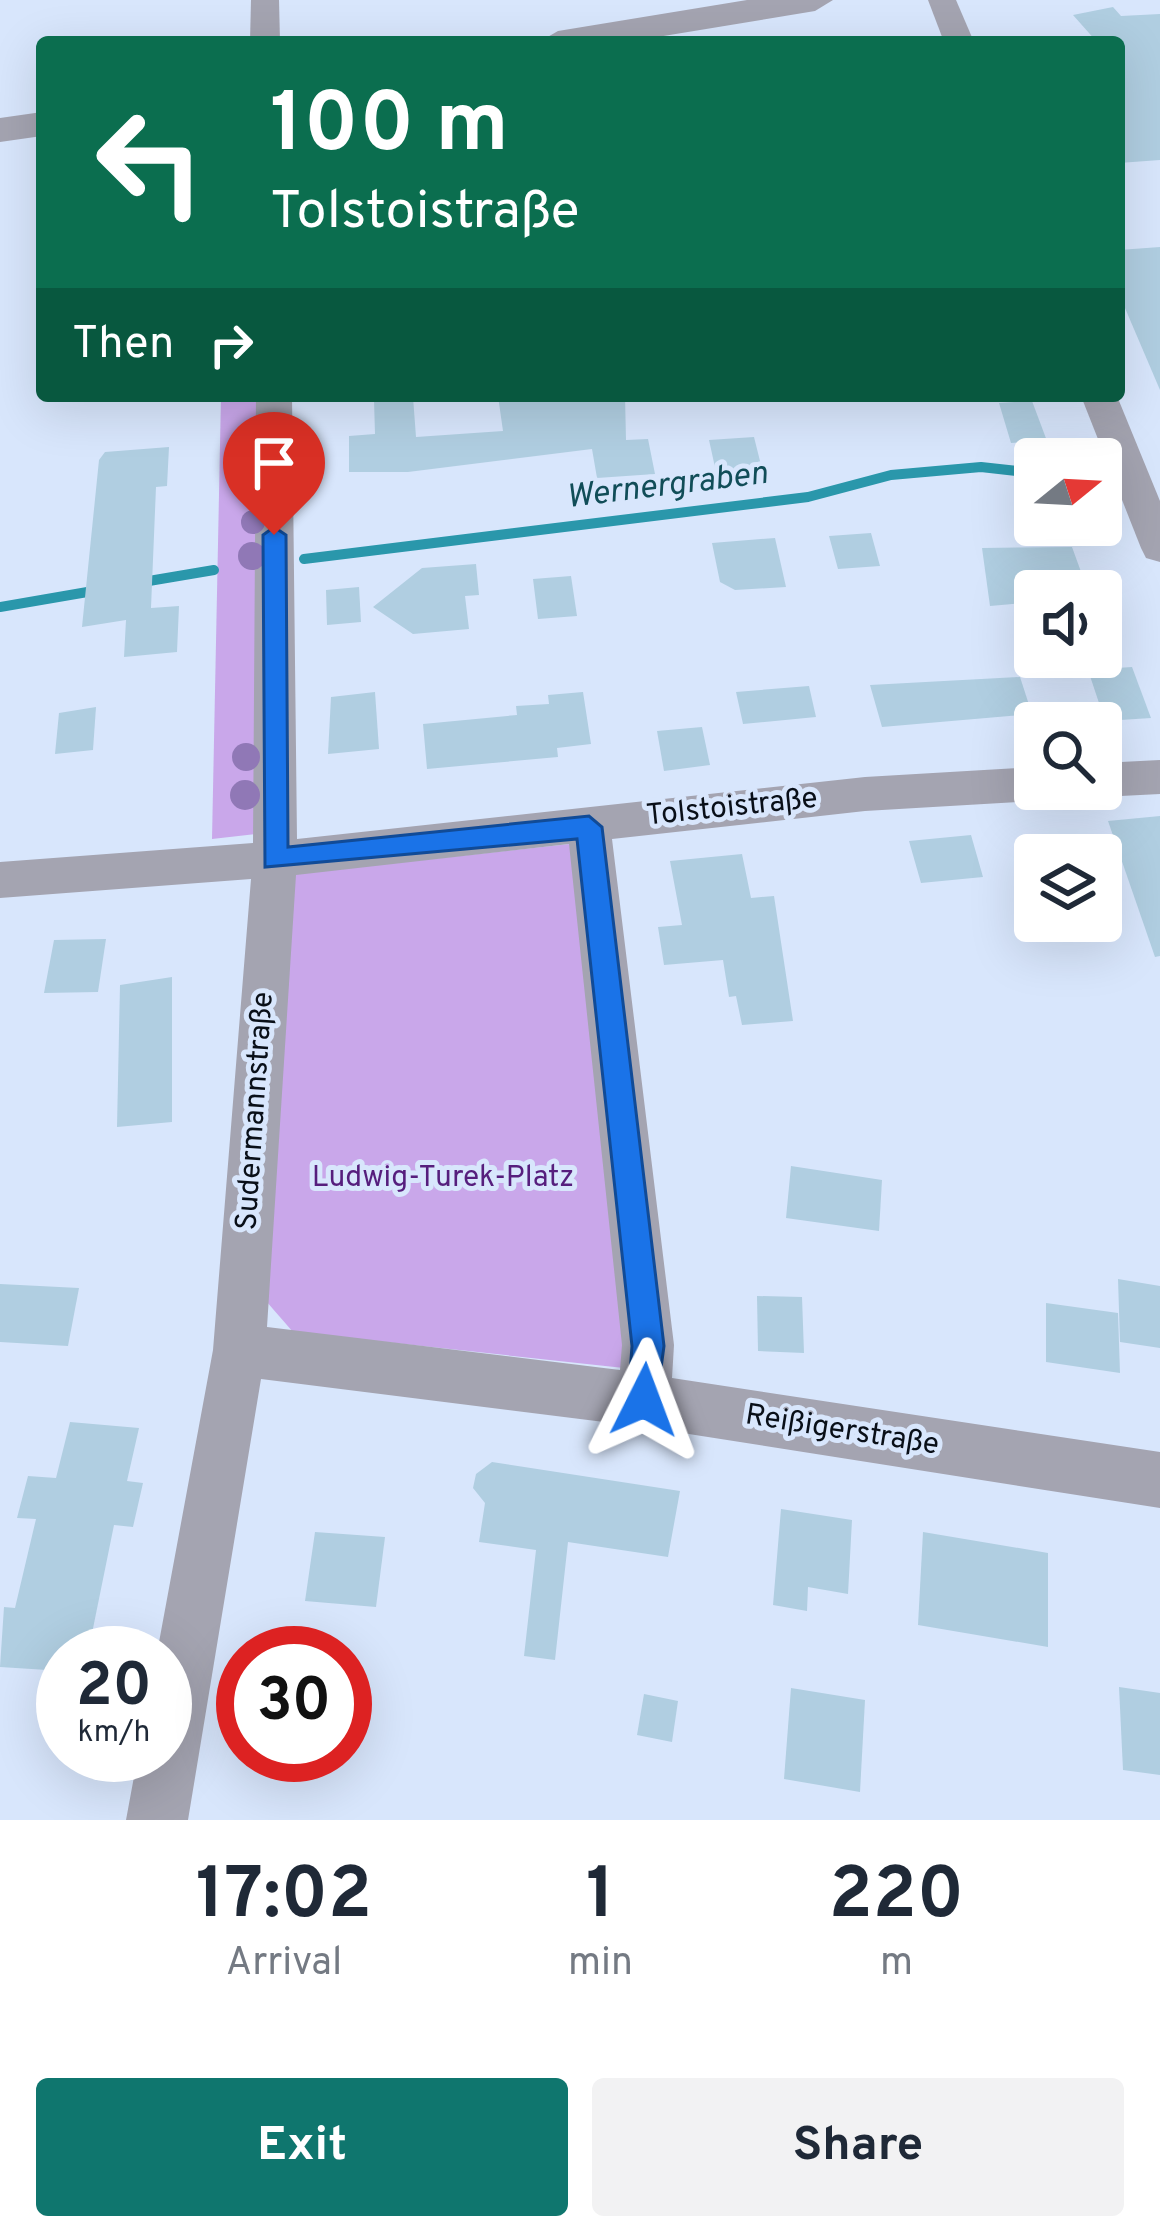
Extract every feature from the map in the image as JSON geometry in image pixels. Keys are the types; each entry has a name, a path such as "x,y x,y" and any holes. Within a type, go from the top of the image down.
{"street":[{"path":"265,36 266,0"},
{"path":"595,36 815,0"},
{"path":"942,0 957,36"},
{"path":"0,130 36,125"},
{"name":"Sudermannstraße","path":"158,1820 239,1350 274,859 274,402"},
{"path":"1101,402 1160,548"},
{"path":"1122,779 1160,777"},
{"name":"Tolstoistraße","path":"0,880 274,859 865,794 1014,785"},
{"path":"589,827 648,1346 644,1400"},
{"name":"Reißigerstraße","path":"239,1350 644,1400 1160,1480"}],"green space":[{"path":"221,402 257,402 256,834 212,839"},
{"name":"Ludwig-Turek-Platz","path":"579,843 633,1369 293,1332 266,1301 293,874"}],"building":[{"path":"1113,7 1121,16 1160,14 1160,160 1125,163 1125,36 1092,36 1073,15"},
{"path":"1160,247 1160,390 1125,308 1125,250"},
{"path":"374,402 413,402 416,437 503,431 499,402 625,402 626,440 648,439 655,474 597,478 592,449 408,472 349,472 349,436 375,434"},
{"path":"1032,402 1046,438 1014,438 1011,443 999,403"},
{"path":"754,437 762,469 716,472 709,440"},
{"path":"169,447 167,486 156,487 151,608 179,606 177,652 124,657 126,620 82,627 99,460 105,452"},
{"path":"871,533 880,566 838,569 829,536"},
{"path":"775,538 786,587 735,590 720,582 712,543"},
{"path":"1072,547 1080,570 1014,570 1014,604 990,606 982,548"},
{"path":"476,564 479,595 465,596 469,629 413,634 373,607 422,568"},
{"path":"571,576 577,616 538,619 533,579"},
{"path":"359,587 361,622 327,625 326,590"},
{"path":"1132,667 1151,718 1122,720 1122,702 1099,702 1091,678 1122,678 1122,668"},
{"path":"1020,678 1028,702 1014,702 1014,716 882,727 870,685"},
{"path":"809,686 816,717 743,724 736,692"},
{"path":"375,692 379,749 328,754 331,697"},
{"path":"583,692 591,744 557,748 558,757 427,769 423,724 517,715 516,706 549,704 548,695"},
{"path":"96,707 93,750 55,754 59,713"},
{"path":"702,727 710,765 664,771 657,731"},
{"path":"1160,816 1160,956 1155,957 1122,862 1122,834 1112,834 1108,821"},
{"path":"971,835 983,877 921,883 909,841"},
{"path":"742,854 751,898 774,896 793,1021 742,1025 736,996 729,997 723,960 664,965 658,927 682,925 670,861"},
{"path":"106,939 98,992 44,993 54,940"},
{"path":"172,977 172,1122 117,1127 120,985"},
{"path":"791,1166 882,1180 879,1231 786,1218"},
{"path":"1118,1279 1160,1286 1160,1348 1120,1342"},
{"path":"0,1284 79,1288 68,1346 0,1342"},
{"path":"757,1296 802,1297 804,1353 758,1351"},
{"path":"1046,1303 1118,1313 1120,1373 1046,1362"},
{"path":"70,1422 139,1428 127,1481 143,1483 133,1527 114,1525 93,1626 36,1626 36,1669 0,1667 4,1607 15,1608 36,1519 17,1518 28,1476 56,1478"},
{"path":"492,1462 680,1491 668,1557 568,1542 555,1660 524,1656 536,1550 479,1542 485,1503 473,1488 476,1474"},
{"path":"781,1509 852,1520 848,1594 808,1587 807,1611 773,1605"},
{"path":"315,1532 385,1537 376,1607 305,1601"},
{"path":"923,1532 1048,1553 1048,1647 918,1625"},
{"path":"1119,1687 1160,1693 1160,1775 1123,1770"},
{"path":"791,1688 865,1700 860,1792 784,1779"},
{"path":"644,1694 678,1701 672,1742 637,1735"}],"waterway":[{"name":"Wernergraben","path":"304,559 808,497 891,475 981,467 1014,471"},
{"name":"Wernergraben","path":"137,583 214,570"},
{"name":"Wernergraben","path":"0,607 99,590"}],"route":[{"path":"274,535 274,859 589,827 648,1346 644,1400"}]}
